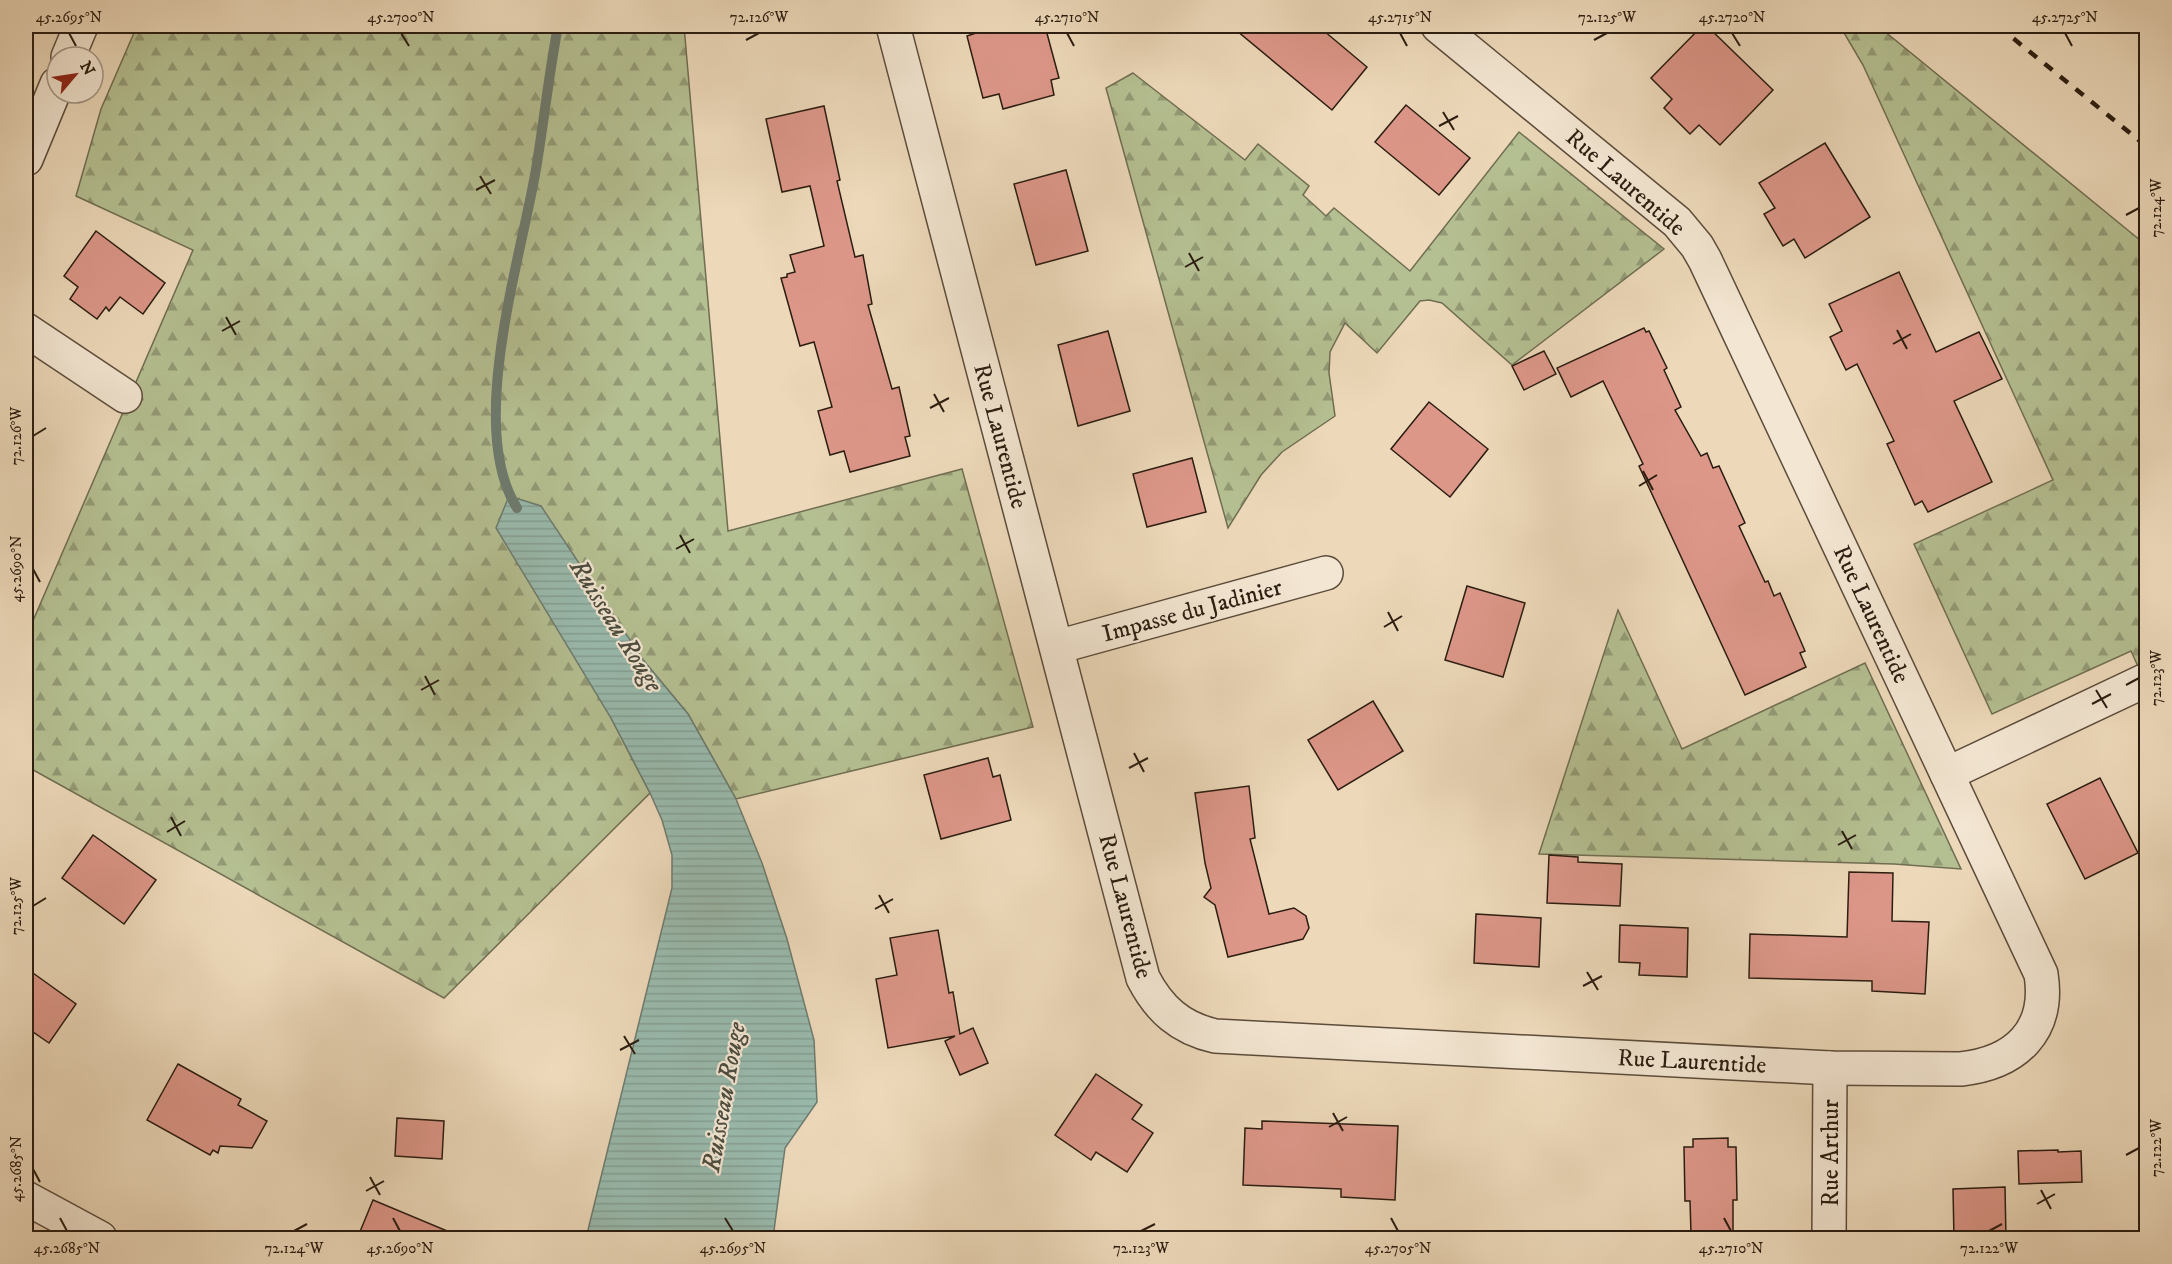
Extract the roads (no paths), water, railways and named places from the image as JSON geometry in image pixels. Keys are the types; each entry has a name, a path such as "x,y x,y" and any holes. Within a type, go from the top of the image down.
{"street":[{"path":"73,45 81,26"},
{"name":"Rue Laurentide","path":"893,26 1143,978 1160,1006 1185,1026 1215,1036 1830,1068 1961,1069 1979,1067 1997,1061 2013,1052 2037,1023 2042,1007 2041,974 1698,246 1677,222 1438,26"},
{"path":"26,159 48,105"},
{"path":"26,330 125,396"},
{"name":"Impasse du Jadinier","path":"1057,647 1326,573"},
{"path":"1947,774 2144,681"},
{"name":"Rue Arthur","path":"1829,1239 1830,1068"},
{"path":"26,1198 100,1239"}],"water":[{"path":"509,496 541,506 644,661 688,714 736,799 762,863 787,939 814,1040 817,1102 785,1148 773,1238 586,1238 672,888 672,855 662,820 650,793 611,718 496,528"}],"waterway":[{"name":"Ruisseau Rouge","path":"517,508 503,474 496,434 497,389 502,342 536,169 558,26"}],"railway":[{"path":"1998,26 2146,146"}]}
